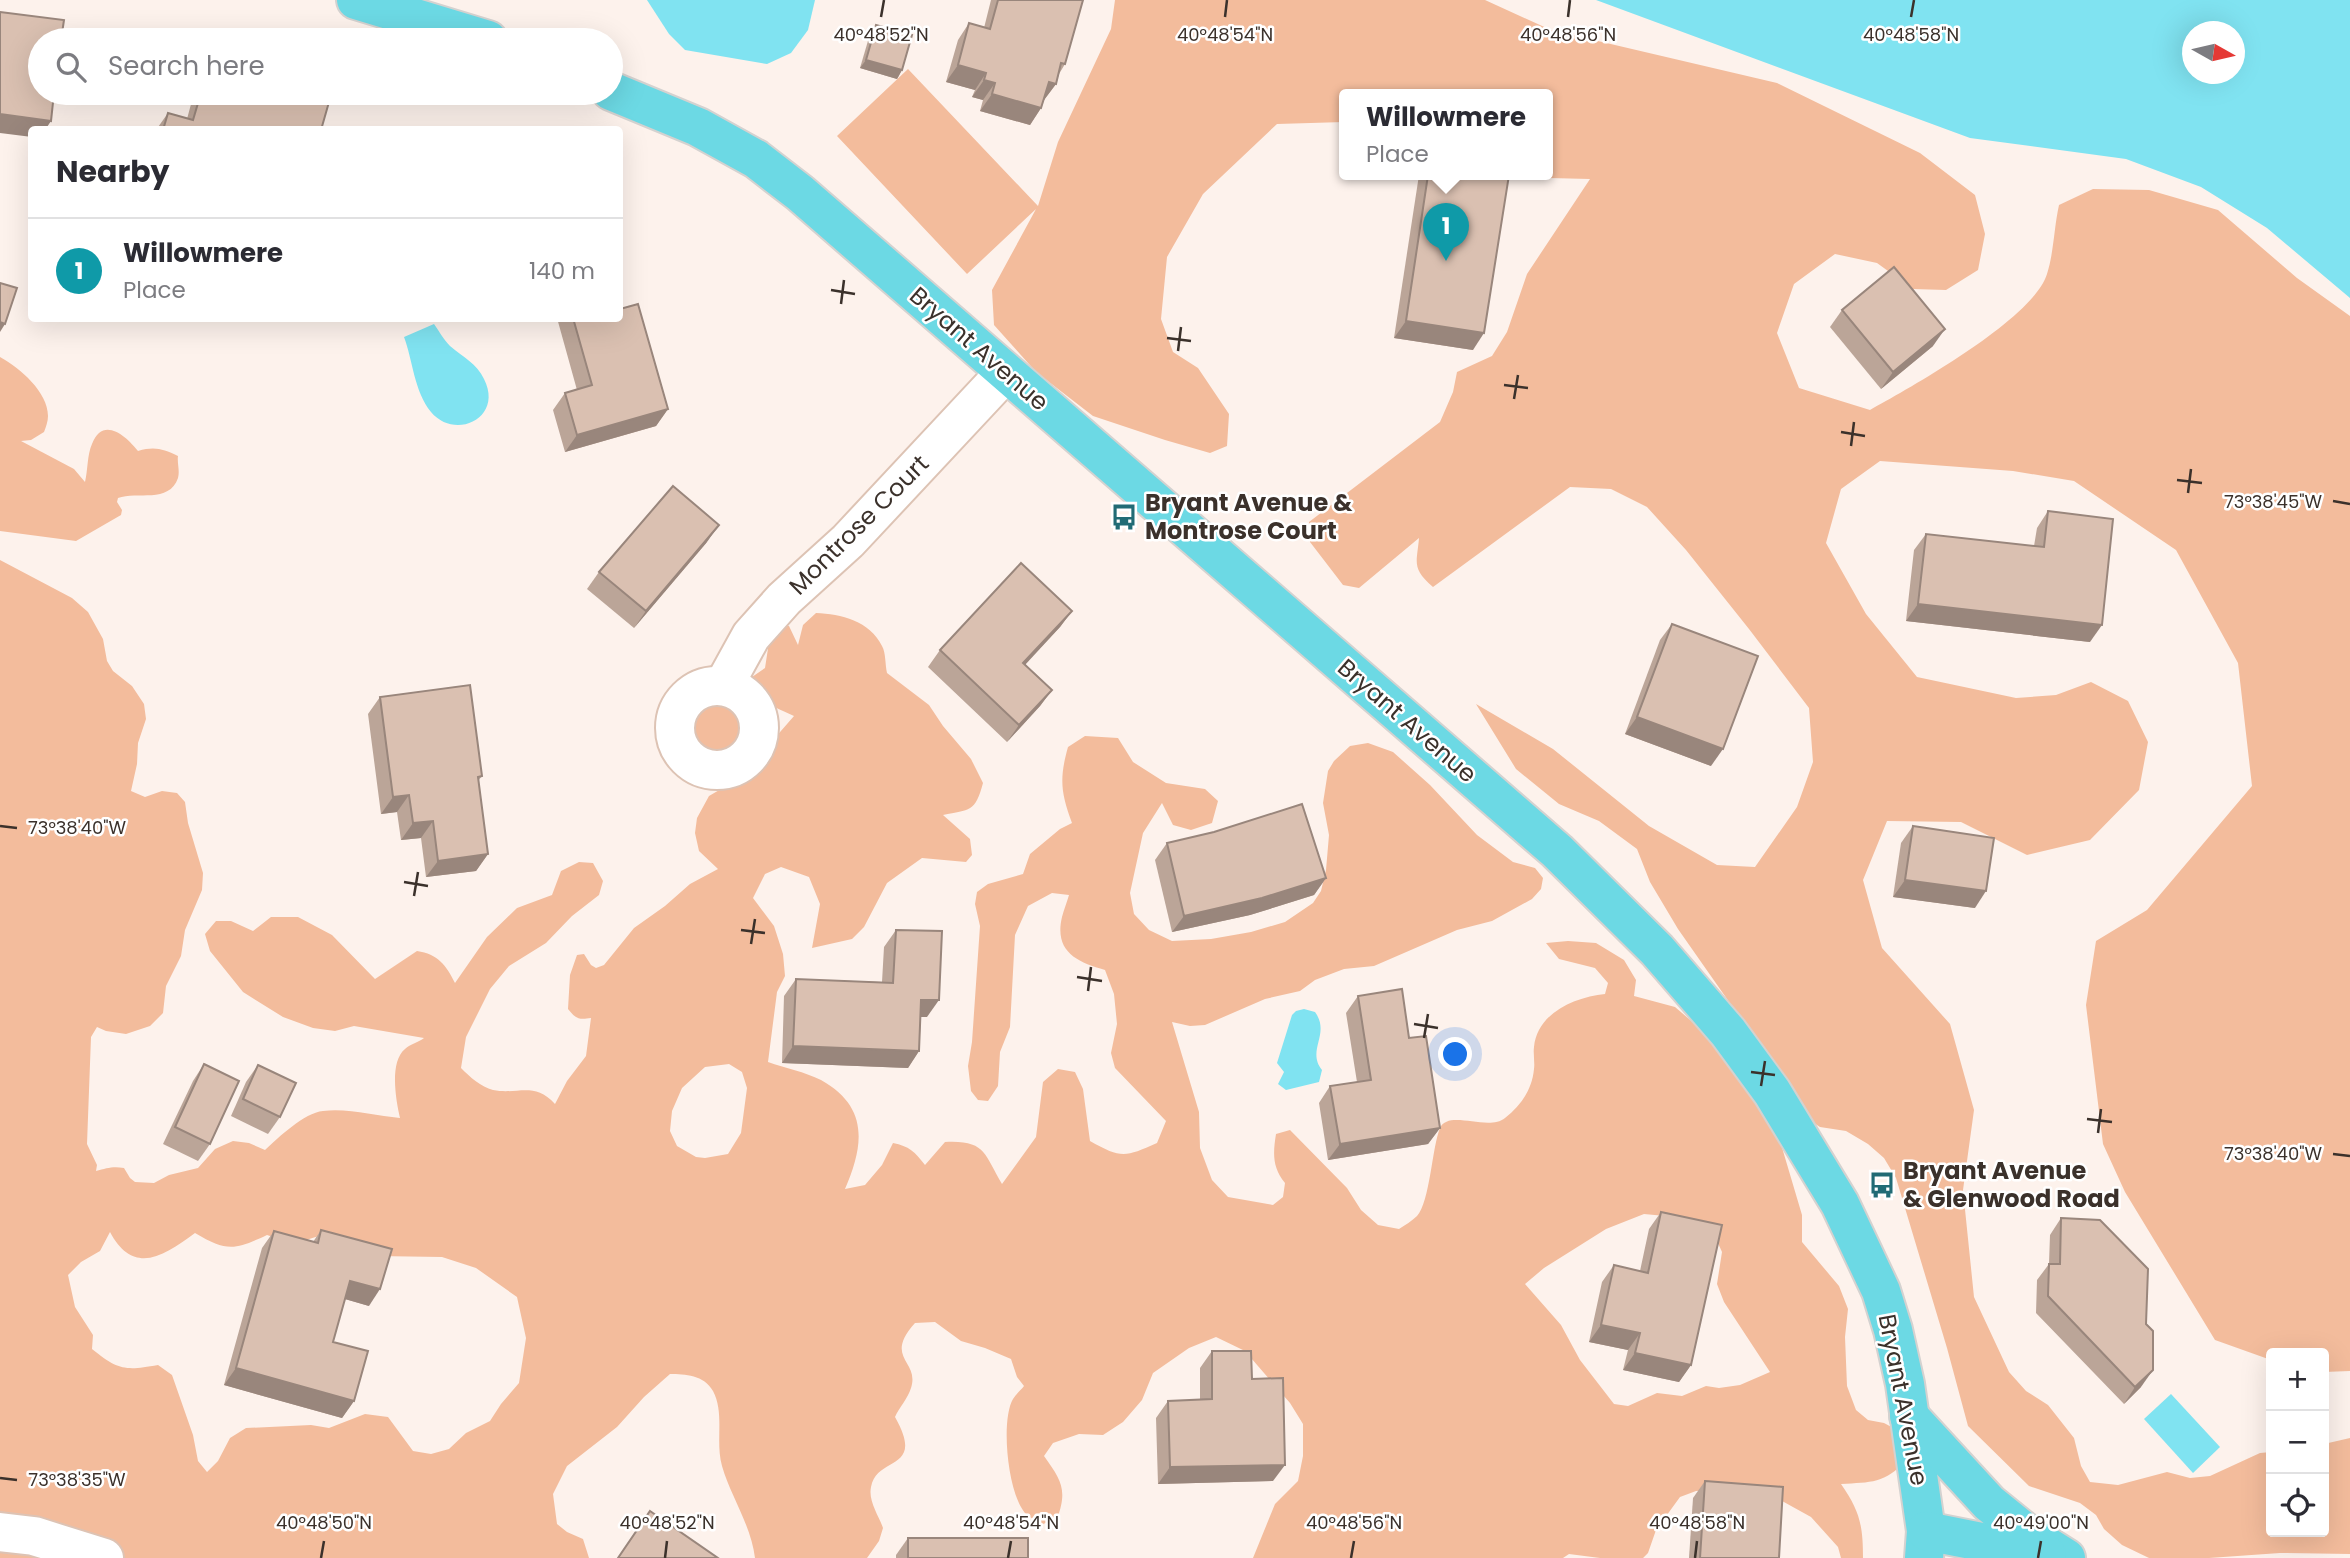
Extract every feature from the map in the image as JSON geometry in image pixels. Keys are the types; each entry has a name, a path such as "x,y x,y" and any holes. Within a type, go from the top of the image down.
{"main road":[{"path":"356,0 448,28"},
{"name":"Bryant Avenue","path":"623,96 698,127 756,159 800,193 1557,851 1657,950 1728,1032 1772,1092 1840,1204 1881,1291 1893,1331 1909,1416 1925,1544"},
{"path":"1909,1416 1989,1503 2026,1533 2065,1558"},
{"path":"1925,1544 2065,1558"}],"street":[{"name":"Montrose Court","path":"724,685 751,636 784,599 848,541 1005,373"},
{"path":"0,1532 34,1536 104,1558"}],"shaded area":[{"path":"1115,0 1485,0 1551,30 1777,83 1920,153 1975,195 1985,234 1978,270 1946,290 1913,289 1877,263 1835,254 1794,284 1777,333 1799,388 1870,410 1969,350 2019,311 2037,292 2047,274 2059,205 2093,189 2149,190 2218,210 2297,278 2350,316 2350,1371 2329,1372 2329,1348 2266,1348 2266,1358 2215,1340 2125,1192 2103,1144 2086,1005 2096,941 2147,910 2252,786 2238,663 2176,550 2074,481 2013,471 1880,461 1841,489 1826,543 1866,614 1917,677 2016,698 2056,695 2091,682 2128,701 2148,742 2139,790 2090,840 2027,855 1961,822 1887,821 1863,880 1882,948 1950,1024 1974,1110 1963,1190 1974,1297 2009,1372 2026,1391 2048,1405 2074,1438 2081,1466 2090,1482 2118,1485 2167,1472 2190,1478 2210,1476 2266,1452 2266,1537 2329,1537 2329,1443 2350,1438 2350,1554 2280,1553 2209,1558 2149,1558 2122,1545 2104,1529 2096,1515 2080,1503 2029,1486 1968,1426 1896,1178 1884,1158 1868,1144 1846,1131 1820,1127 1806,1118 1765,1063 1727,999 1678,929 1650,882 1637,849 1599,821 1559,804 1516,769 1476,704 1553,749 1649,826 1717,865 1755,867 1797,807 1813,762 1809,708 1686,550 1647,507 1611,489 1570,487 1433,587 1418,570 1419,538 1359,588 1343,585 1310,542 1309,522 1440,422 1453,392 1457,372 1492,356 1507,332 1527,274 1590,179 1553,178 1553,89 1339,89 1339,122 1277,124 1203,194 1167,257 1161,319 1173,352 1198,368 1229,414 1227,446 1210,453 1093,416 1036,372 994,325 992,290 1036,209 967,274 837,136 908,69 1038,206 1058,142 1111,29"},
{"path":"0,357 16,367 31,382 47,407 48,418 44,432 31,440 21,441 74,469 85,482 89,453 97,435 102,431 115,431 138,451 159,449 178,456 179,475 174,486 160,494 118,498 121,515 76,541 0,531"},
{"path":"0,560 72,598 88,612 103,639 107,661 113,671 132,686 144,704 146,719 138,743 131,791 145,797 162,791 177,793 185,802 188,823 203,873 202,890 185,930 181,956 166,986 163,1013 150,1026 126,1034 97,1027 91,1037 87,1144 97,1165 96,1171 113,1167 124,1168 135,1182 154,1183 169,1175 198,1168 215,1149 233,1141 249,1143 265,1150 292,1126 323,1111 400,1118 395,1082 397,1063 405,1049 424,1038 354,1026 335,1031 313,1028 283,1017 243,992 210,951 205,934 216,921 231,921 253,931 271,917 298,917 332,935 375,979 417,951 440,961 455,983 487,937 517,908 552,895 561,871 579,862 593,863 603,881 599,895 572,916 546,943 509,966 490,989 466,1037 461,1068 489,1089 533,1091 555,1104 567,1081 586,1056 591,1018 578,1018 568,1009 570,975 577,955 584,954 596,968 604,965 634,928 690,884 718,869 699,851 695,833 697,818 709,796 721,789 742,785 757,769 767,747 794,716 763,698 752,677 765,668 769,642 778,625 789,626 798,645 803,625 816,613 835,615 854,620 877,637 883,649 887,673 929,705 971,759 983,783 974,805 960,812 943,815 970,839 972,855 966,862 922,858 887,883 864,927 852,939 812,948 820,904 809,877 781,867 765,874 753,898 774,926 783,954 785,976 777,992 768,1062 821,1080 848,1102 855,1115 858,1142 845,1189 865,1185 882,1165 893,1143 911,1150 925,1165 945,1142 969,1144 987,1157 1002,1184 1036,1137 1043,1082 1058,1069 1075,1072 1083,1089 1090,1141 1109,1151 1124,1154 1157,1143 1166,1121 1115,1068 1111,1053 1117,1024 1114,994 1105,970 1077,959 1064,947 1060,929 1069,895 1052,893 1028,906 1015,935 1010,1027 1000,1052 998,1086 988,1101 978,1100 971,1091 968,1066 980,926 975,904 977,892 988,884 1023,874 1030,854 1060,829 1072,823 1063,786 1063,768 1068,747 1085,736 1118,738 1133,762 1166,783 1205,789 1218,801 1212,823 1191,830 1173,825 1162,803 1143,833 1130,893 1134,914 1149,930 1172,941 1211,939 1251,932 1285,922 1313,903 1321,891 1326,870 1329,835 1323,803 1328,771 1334,761 1350,746 1368,743 1393,752 1430,785 1477,835 1513,862 1535,868 1543,878 1541,889 1532,899 1492,921 1457,930 1374,966 1344,969 1315,980 1300,991 1265,999 1205,1025 1190,1026 1172,1022 1199,1112 1200,1148 1212,1180 1228,1197 1273,1205 1283,1197 1285,1183 1274,1160 1276,1134 1290,1130 1347,1188 1361,1210 1378,1225 1399,1229 1415,1218 1421,1209 1440,1128 1452,1120 1489,1123 1505,1118 1521,1102 1531,1084 1534,1047 1542,1025 1550,1016 1570,1003 1605,994 1608,983 1595,968 1559,959 1546,943 1596,943 1624,960 1636,980 1634,996 1675,1007 1716,1042 1778,1134 1802,1215 1802,1242 1839,1286 1848,1309 1845,1337 1847,1386 1856,1410 1868,1420 1884,1423 1899,1431 1906,1460 1884,1478 1841,1484 1859,1519 1863,1558 1841,1558 1838,1547 1811,1517 1775,1497 1746,1489 1696,1491 1680,1497 1656,1530 1648,1553 1643,1558 1600,1558 1569,1554 1563,1558 1253,1558 1275,1504 1298,1481 1303,1456 1303,1424 1290,1403 1245,1351 1216,1337 1189,1348 1153,1373 1142,1400 1123,1422 1103,1435 1079,1434 1053,1443 1044,1456 1061,1485 1062,1500 1057,1519 1043,1524 1028,1516 1021,1507 1011,1478 1007,1424 1013,1399 1024,1386 1017,1377 1011,1359 961,1341 935,1322 915,1323 902,1344 904,1358 911,1371 911,1388 895,1417 903,1434 905,1447 903,1455 875,1477 871,1487 872,1503 883,1528 879,1541 867,1558 755,1558 749,1534 722,1466 717,1400 713,1391 699,1379 670,1374 644,1397 617,1427 567,1466 553,1494 557,1524 583,1539 589,1558 0,1558","holes":["729,1064 742,1072 747,1088 741,1133 728,1154 696,1157 677,1146 670,1131 672,1111 682,1088 705,1067","1644,1214 1676,1217 1713,1232 1722,1252 1717,1284 1724,1302 1770,1372 1740,1385 1719,1388 1706,1386 1682,1396 1657,1393 1628,1406 1614,1404 1580,1360 1561,1325 1525,1284 1544,1268 1606,1229","110,1232 119,1246 140,1258 161,1254 195,1233 231,1247 247,1244 267,1235 285,1241 306,1240 322,1235 376,1256 442,1257 476,1268 517,1297 526,1338 519,1383 490,1421 466,1433 449,1449 431,1454 413,1451 388,1417 365,1414 329,1428 311,1425 246,1428 230,1438 218,1461 207,1472 198,1461 193,1435 172,1375 158,1365 122,1367 92,1349 93,1335 75,1307 68,1275 81,1262 100,1251"]},
{"path":"718,692 738,698 748,708 754,728 748,748 738,758 718,764 698,758 688,748 682,728 688,708 698,698"}],"water":[{"path":"647,0 815,0 808,30 791,53 767,64 685,50 669,34"},
{"path":"1596,0 2350,0 2350,298 2267,228 2201,187 2126,159 1970,138"},
{"path":"434,324 448,344 474,365 484,379 488,405 474,421 464,425 441,421 431,412 414,376 404,337"},
{"path":"1304,1009 1315,1012 1319,1020 1321,1028 1316,1056 1322,1070 1319,1082 1286,1090 1278,1084 1284,1072 1277,1063 1292,1015"},
{"path":"2171,1394 2220,1447 2193,1473 2144,1419"}],"building":[{"path":"998,0 1083,0 1065,64 1061,63 1056,84 1049,82 1041,108 992,94 995,83 984,80 986,73 958,65 969,23 990,29"},
{"path":"0,12 64,20 63,28 28,28 28,105 53,105 51,121 0,114"},
{"path":"876,25 912,35 902,70 866,60"},
{"path":"197,105 328,105 322,126 164,126 168,113 193,120"},
{"path":"1427,180 1508,180 1484,333 1406,321"},
{"path":"1894,267 1945,329 1893,372 1842,310"},
{"path":"0,283 17,288 5,324 0,322"},
{"path":"638,304 668,409 577,435 565,393 592,385 574,322 623,322 623,308"},
{"path":"673,486 719,525 646,611 599,572"},
{"path":"2048,511 2113,519 2102,625 1918,604 1926,534 2044,547"},
{"path":"1021,563 1072,611 1023,663 1052,690 1019,725 940,650"},
{"path":"1672,624 1758,656 1723,749 1637,717"},
{"path":"470,685 482,776 478,777 488,854 438,861 433,821 413,823 409,795 393,797 380,697"},
{"path":"1302,804 1326,878 1262,898 1184,916 1167,843 1214,832"},
{"path":"1913,826 1994,838 1986,891 1905,880"},
{"path":"896,930 942,931 939,1000 921,1000 919,1051 793,1046 796,979 893,983"},
{"path":"1402,989 1409,1038 1426,1036 1440,1128 1340,1144 1330,1086 1371,1080 1358,996"},
{"path":"204,1064 239,1081 210,1144 175,1127"},
{"path":"258,1065 296,1083 280,1117 243,1099"},
{"path":"1661,1212 1722,1225 1691,1365 1635,1353 1640,1333 1601,1325 1614,1265 1648,1273"},
{"path":"2061,1218 2100,1220 2148,1269 2146,1324 2153,1331 2153,1370 2135,1387 2048,1296 2049,1264 2060,1264"},
{"path":"321,1230 392,1249 380,1289 350,1281 333,1342 368,1351 354,1401 236,1368 274,1231 318,1243"},
{"path":"1212,1351 1251,1351 1252,1379 1283,1378 1285,1465 1170,1467 1168,1401 1212,1399"},
{"path":"1705,1481 1783,1487 1779,1558 1700,1558"},
{"path":"650,1511 718,1558 618,1558"},
{"path":"908,1538 1028,1538 1028,1558 908,1558"}],"place":[{"name":"Willowmere","path":"1446,261"},
{"name":"Bryant Avenue & Montrose Court","path":"1124,517"},
{"name":"Bryant Avenue & Glenwood Road","path":"1882,1185"}]}
